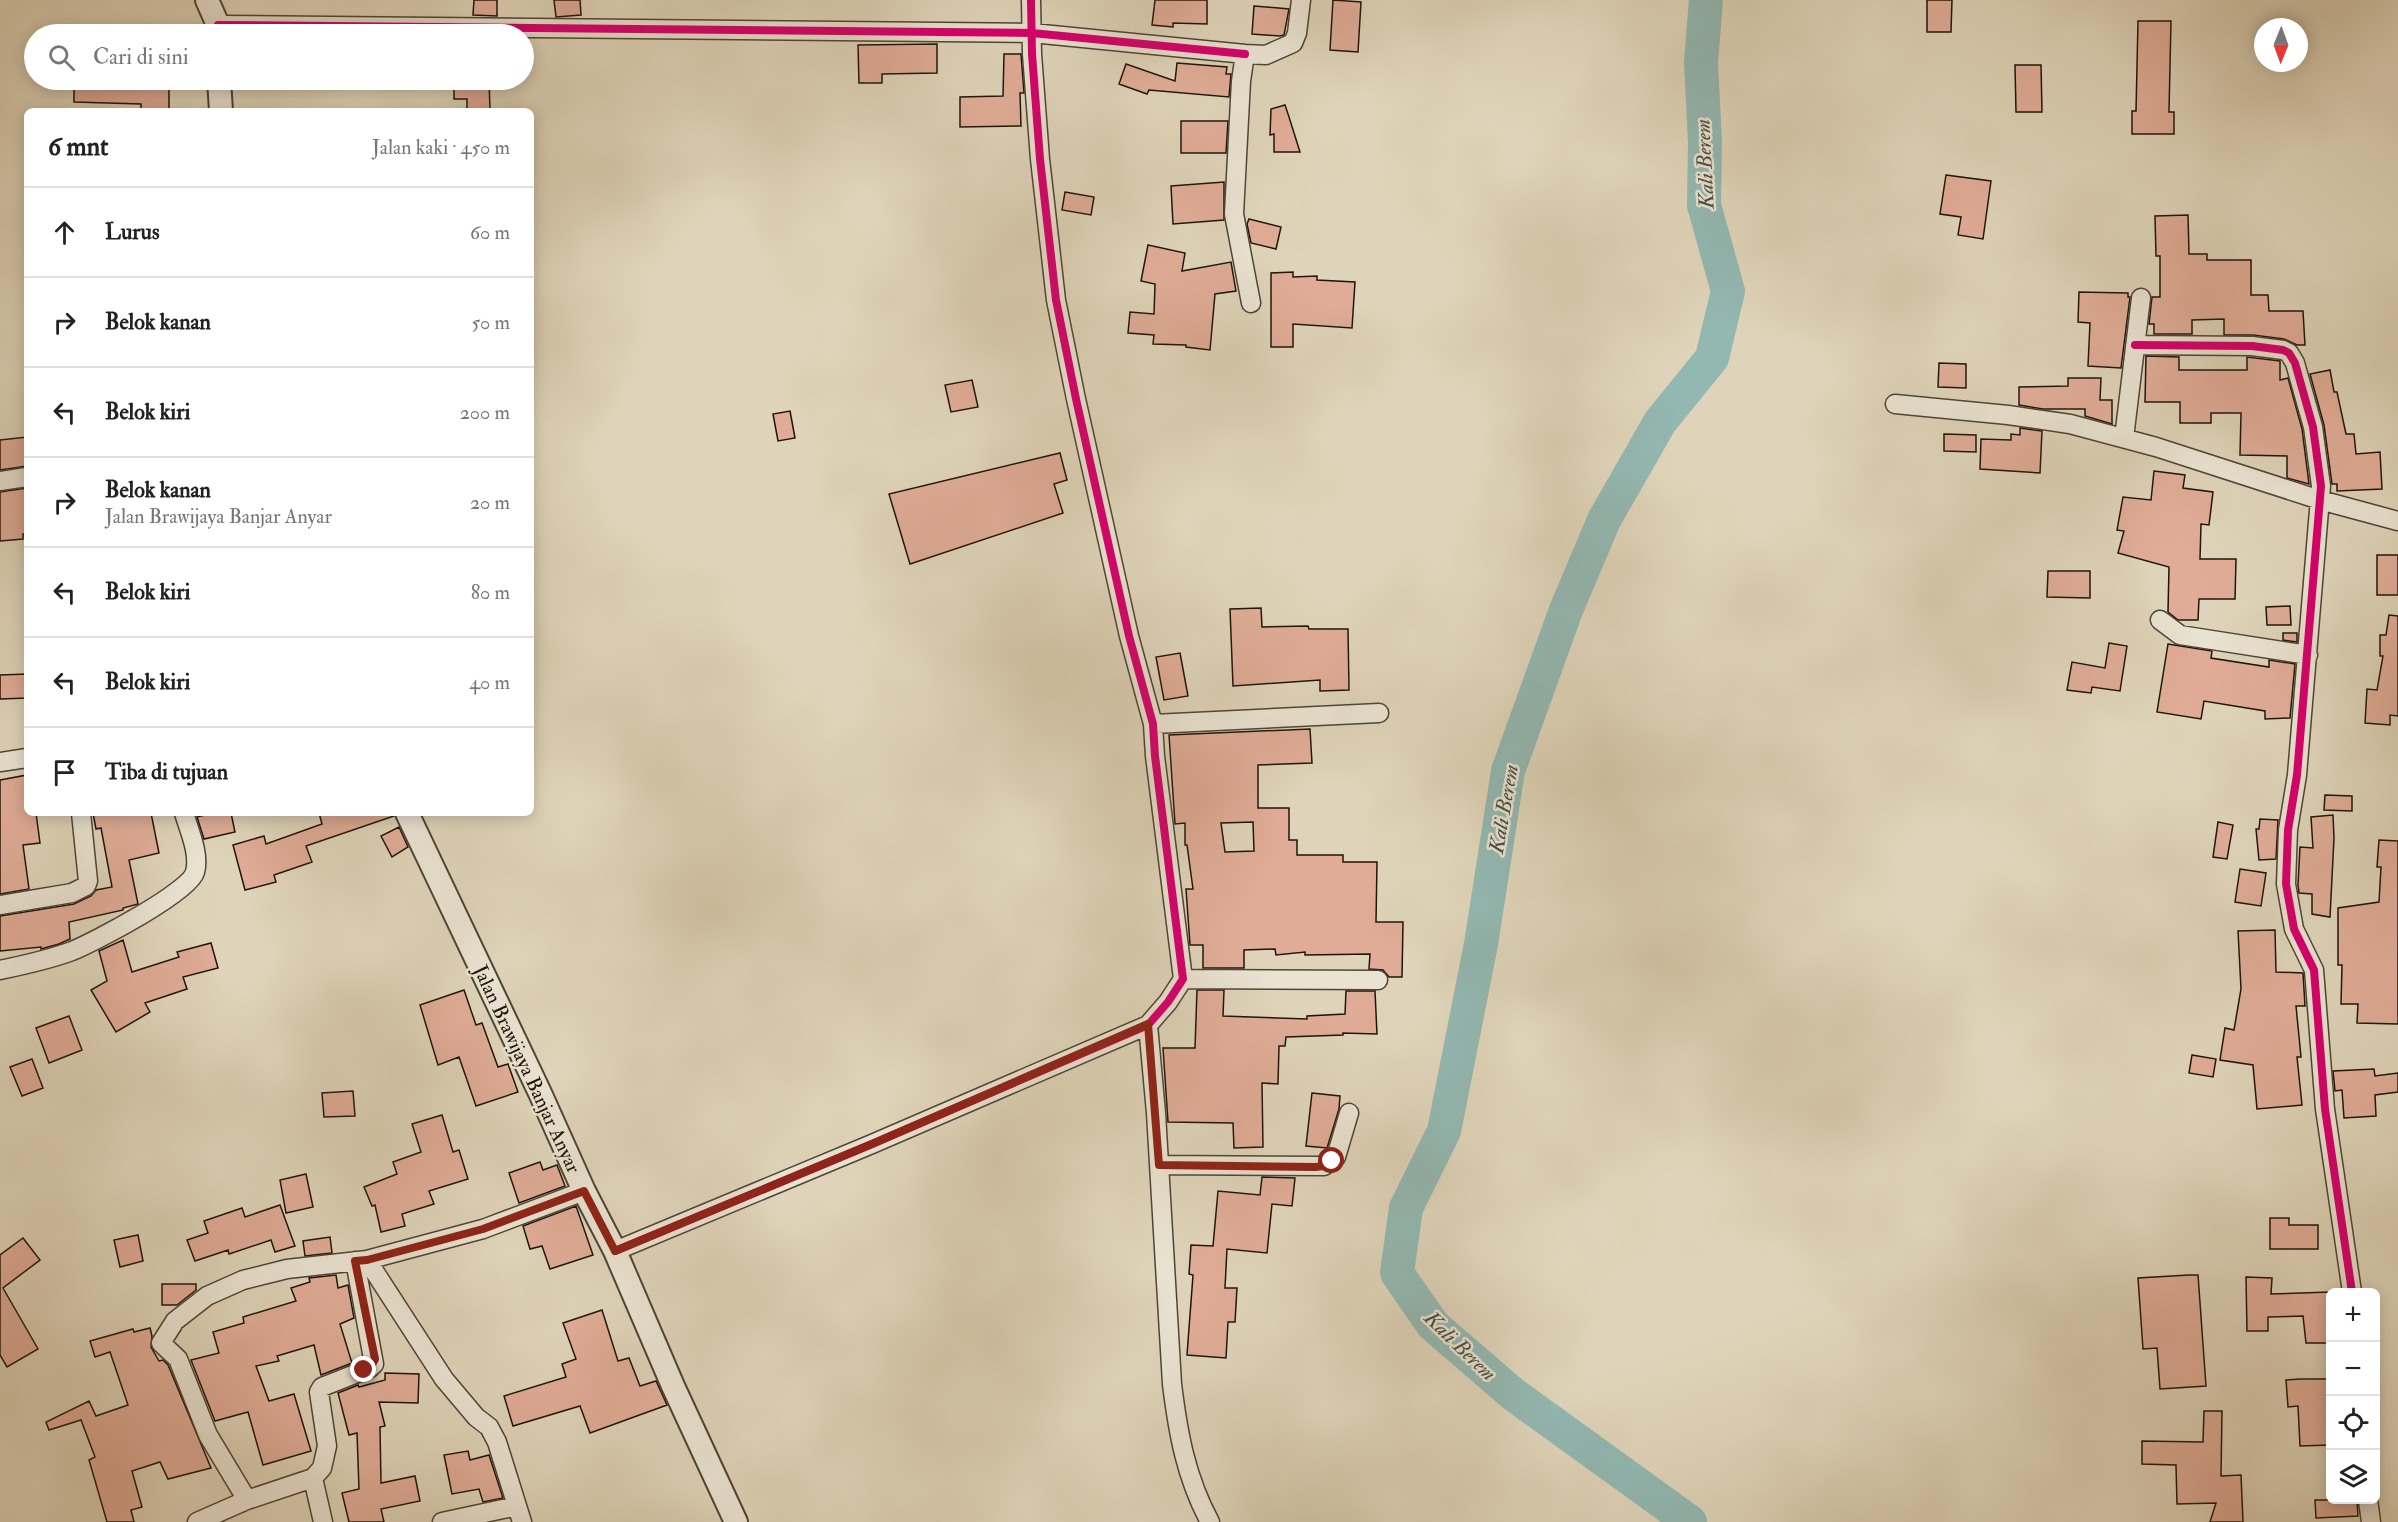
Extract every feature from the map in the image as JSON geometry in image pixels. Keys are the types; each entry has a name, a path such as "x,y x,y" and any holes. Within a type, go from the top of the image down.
{"street":[{"path":"207,0 216,24"},
{"path":"615,1251 872,1144 1148,1024 1168,1002 1183,979 1155,756 1154,724 1129,636 1056,300 1040,159 1031,0"},
{"path":"534,31 1032,33 1266,55 1293,43 1297,33 1301,0"},
{"path":"1245,54 1240,81 1234,214 1251,303"},
{"path":"220,90 221,108"},
{"path":"2124,438 2141,298"},
{"path":"2135,345 2252,346 2283,350 2289,353 2295,363 2313,427 2321,486 2308,655 2288,830 2286,884 2294,929 2314,970 2325,1108 2351,1288"},
{"path":"1895,404 2008,415 2070,424 2124,438 2320,500 2398,521"},
{"path":"0,482 24,478"},
{"path":"2160,620 2180,635 2308,655"},
{"path":"1154,724 1379,713"},
{"path":"0,762 24,758"},
{"path":"0,905 72,893 86,886 88,881 81,816"},
{"path":"0,970 44,961 73,950 186,886 195,872 195,854 185,816"},
{"name":"Jalan Brawijaya Banjar Anyar","path":"408,816 584,1191 615,1251 661,1359 736,1522"},
{"path":"1183,979 1378,980"},
{"path":"1148,1024 1172,1384 1186,1465 1197,1499 1210,1522"},
{"path":"1159,1165 1324,1166 1336,1157 1349,1113"},
{"path":"247,1500 208,1436 178,1359 161,1343 175,1321 207,1296 243,1280 287,1269 361,1261 483,1229 584,1191"},
{"path":"197,1522 247,1500 314,1478 322,1468 327,1446 319,1392 322,1387 370,1368 374,1364 361,1261"},
{"path":"361,1261 444,1379 476,1417 489,1427 497,1442 520,1514 442,1522"},
{"path":"314,1478 323,1522"},
{"path":"2369,1504 2371,1522"}],"building":[{"path":"474,0 497,0 497,16 473,15"},
{"path":"554,0 580,0 581,15 556,17"},
{"path":"1155,0 1207,0 1207,24 1173,23 1173,27 1152,25"},
{"path":"1333,0 1361,2 1358,52 1330,50"},
{"path":"1927,0 1952,0 1951,32 1927,32"},
{"path":"1254,6 1289,9 1284,35 1252,34"},
{"path":"2138,21 2171,21 2169,112 2174,112 2174,134 2132,134 2132,111 2136,111"},
{"path":"937,44 937,73 882,74 882,83 859,83 858,45"},
{"path":"1004,54 1021,54 1024,93 1020,93 1021,126 960,127 960,97 1003,96"},
{"path":"1177,63 1227,67 1226,74 1231,74 1229,97 1149,90 1147,94 1119,84 1126,64 1175,81"},
{"path":"2015,65 2041,65 2042,112 2016,112"},
{"path":"74,90 169,90 169,108 141,108 141,104 74,102"},
{"path":"454,90 489,90 490,108 467,108 467,99 454,99"},
{"path":"1285,105 1300,152 1274,152 1274,134 1270,135 1271,109"},
{"path":"1181,121 1228,121 1226,153 1181,153"},
{"path":"1946,175 1991,181 1983,239 1958,235 1961,217 1940,214"},
{"path":"1224,182 1224,220 1173,224 1171,186"},
{"path":"1065,192 1094,197 1091,215 1062,210"},
{"path":"2188,215 2189,254 2207,254 2207,260 2251,260 2251,295 2268,295 2269,311 2303,311 2305,345 2297,345 2284,339 2253,335 2224,335 2224,319 2192,320 2192,334 2154,334 2154,324 2149,324 2152,297 2160,297 2160,256 2156,256 2155,216"},
{"path":"1249,219 1281,227 1276,249 1251,243 1247,224"},
{"path":"1148,245 1185,253 1182,271 1231,262 1236,291 1215,294 1210,350 1186,347 1186,345 1153,344 1154,335 1128,333 1130,312 1154,314 1155,284 1141,281"},
{"path":"1293,272 1293,277 1317,276 1317,280 1355,282 1352,328 1293,324 1293,347 1271,347 1271,273"},
{"path":"2079,292 2128,293 2130,297 2121,368 2088,366 2090,323 2078,322"},
{"path":"2146,356 2179,357 2179,370 2247,370 2247,357 2280,361 2280,380 2288,378 2302,429 2309,484 2287,478 2287,456 2240,455 2241,413 2211,413 2211,423 2180,423 2180,402 2145,402"},
{"path":"1939,363 1966,364 1966,388 1938,387"},
{"path":"2330,370 2346,434 2354,434 2356,454 2380,452 2382,489 2337,491 2337,484 2332,484 2324,425 2310,374"},
{"path":"2068,378 2101,378 2100,400 2112,400 2112,424 2085,416 2085,409 2043,409 2019,405 2019,387 2068,386"},
{"path":"972,380 978,407 951,412 945,385"},
{"path":"790,411 795,438 778,441 773,414"},
{"path":"2020,428 2042,431 2040,473 1980,469 1981,439 2011,440 2011,434 2020,435"},
{"path":"1944,434 1976,435 1976,452 1944,451"},
{"path":"24,437 24,466 0,470 0,440"},
{"path":"1060,453 1067,480 1054,484 1063,513 910,564 889,494"},
{"path":"2154,471 2185,475 2183,488 2213,492 2209,525 2201,524 2200,559 2236,559 2235,599 2199,599 2198,620 2178,620 2168,612 2169,567 2118,553 2124,531 2117,530 2123,497 2151,500"},
{"path":"24,488 23,539 0,541 0,492"},
{"path":"2377,555 2398,555 2398,595 2377,595"},
{"path":"2048,571 2090,571 2090,598 2047,597"},
{"path":"2290,606 2291,625 2267,625 2266,607"},
{"path":"1261,608 1262,627 1308,626 1309,629 1348,629 1349,690 1320,691 1320,680 1233,686 1230,609"},
{"path":"2389,615 2398,616 2398,716 2390,715 2390,725 2365,723 2367,689 2377,690 2383,656 2380,656 2380,635 2386,635"},
{"path":"2283,633 2297,633 2297,642 2283,640"},
{"path":"2109,643 2127,646 2120,691 2092,687 2091,693 2067,690 2072,662 2105,668"},
{"path":"2168,644 2212,651 2211,658 2269,667 2269,660 2295,664 2290,718 2265,719 2265,711 2204,701 2201,719 2157,712"},
{"path":"1180,653 1188,696 1164,700 1156,657"},
{"path":"24,674 24,698 0,699 0,675"},
{"path":"1310,729 1312,763 1258,765 1258,808 1289,808 1289,840 1297,840 1297,855 1343,855 1343,862 1377,862 1376,922 1403,922 1402,977 1389,977 1383,970 1369,969 1370,954 1305,955 1305,952 1276,955 1275,949 1244,950 1244,968 1203,968 1203,945 1190,945 1186,889 1193,889 1187,845 1185,845 1185,823 1175,824 1169,735","holes":["1253,822 1254,851 1225,852 1221,823"]},
{"path":"24,776 24,816 36,816 40,843 23,845 29,889 0,894 0,780"},
{"path":"2325,795 2352,796 2352,811 2324,810"},
{"path":"2333,815 2330,917 2312,914 2312,894 2299,893 2298,885 2300,847 2313,848 2311,817"},
{"path":"94,816 152,816 159,853 129,860 138,904 123,908 123,910 69,922 70,939 59,944 41,949 41,947 0,951 0,916 74,904 91,896 96,890 112,887 101,828 96,829"},
{"path":"232,816 235,832 204,839 197,817"},
{"path":"320,816 394,816 306,846 312,862 274,875 276,882 245,890 233,845 264,836 266,844 322,824"},
{"path":"2260,819 2278,820 2276,859 2259,860 2256,829 2259,829"},
{"path":"2218,822 2233,825 2227,859 2213,857"},
{"path":"399,827 408,847 392,857 381,836"},
{"path":"2379,840 2398,841 2398,1024 2357,1023 2358,1004 2341,1004 2342,965 2338,965 2338,908 2379,902 2381,867 2377,867"},
{"path":"2240,869 2266,873 2261,906 2235,902"},
{"path":"2275,930 2276,972 2303,973 2305,1006 2296,1006 2301,1057 2297,1057 2302,1105 2257,1109 2253,1065 2220,1060 2225,1028 2234,1030 2241,989 2238,931"},
{"path":"123,940 132,972 179,957 177,952 211,943 218,968 183,977 187,989 145,1003 150,1012 116,1032 91,990 107,981 99,951"},
{"path":"464,990 476,1025 482,1023 498,1067 508,1064 518,1092 476,1106 459,1057 438,1065 420,1005"},
{"path":"1197,990 1224,990 1223,1016 1307,1019 1307,1016 1345,1014 1346,991 1375,991 1377,1034 1343,1033 1343,1035 1286,1037 1285,1046 1279,1046 1278,1084 1262,1083 1263,1147 1234,1148 1233,1123 1168,1122 1163,1048 1195,1048"},
{"path":"69,1016 82,1050 49,1063 36,1028"},
{"path":"2192,1055 2216,1059 2213,1077 2189,1073"},
{"path":"32,1059 43,1088 22,1096 10,1067"},
{"path":"2374,1069 2375,1076 2398,1073 2398,1092 2375,1095 2376,1116 2344,1118 2342,1090 2335,1091 2333,1071"},
{"path":"353,1091 355,1116 324,1117 322,1093"},
{"path":"1312,1093 1340,1096 1339,1109 1327,1148 1306,1146"},
{"path":"442,1115 453,1152 459,1150 468,1179 429,1191 434,1204 402,1214 405,1226 381,1232 375,1205 372,1206 364,1187 397,1174 393,1162 421,1152 412,1124"},
{"path":"540,1162 543,1170 557,1165 565,1186 519,1203 509,1173"},
{"path":"306,1174 313,1207 286,1213 280,1180"},
{"path":"1262,1177 1295,1178 1292,1206 1272,1204 1267,1253 1227,1249 1225,1288 1237,1288 1235,1322 1228,1322 1226,1358 1187,1355 1193,1275 1189,1274 1191,1245 1213,1246 1218,1191 1260,1195"},
{"path":"280,1205 295,1246 275,1252 271,1240 229,1254 228,1250 195,1261 187,1240 208,1233 204,1221 242,1208 245,1217"},
{"path":"576,1206 593,1255 550,1269 542,1246 530,1249 523,1226"},
{"path":"2270,1218 2289,1218 2289,1225 2318,1225 2318,1249 2270,1249"},
{"path":"138,1235 143,1261 120,1267 114,1240"},
{"path":"330,1237 332,1253 305,1256 303,1241"},
{"path":"23,1238 40,1260 3,1288 38,1349 7,1367 0,1355 0,1255"},
{"path":"336,1275 338,1288 348,1285 354,1318 340,1324 352,1363 321,1375 314,1345 277,1356 279,1361 256,1366 269,1401 294,1394 311,1451 263,1465 248,1412 215,1421 191,1360 219,1353 213,1332 244,1323 243,1317 296,1301 291,1288 310,1282 309,1278"},
{"path":"2198,1275 2206,1386 2160,1389 2157,1348 2143,1349 2138,1278"},
{"path":"2246,1277 2272,1278 2271,1294 2326,1292 2326,1343 2306,1343 2303,1316 2268,1317 2268,1331 2247,1331"},
{"path":"162,1284 196,1284 196,1290 177,1305 162,1305"},
{"path":"602,1310 618,1361 629,1358 640,1386 656,1381 667,1405 590,1433 580,1406 513,1426 504,1396 566,1377 562,1364 576,1359 563,1323"},
{"path":"150,1328 151,1347 159,1361 163,1360 168,1365 211,1468 168,1479 160,1462 132,1471 142,1507 131,1510 134,1522 107,1522 89,1460 95,1457 81,1420 49,1430 46,1422 89,1401 96,1416 128,1405 110,1352 95,1357 90,1341 133,1329 134,1332"},
{"path":"385,1373 419,1374 418,1403 379,1402 385,1426 380,1427 381,1483 415,1476 420,1501 381,1509 384,1522 349,1522 342,1493 359,1489 357,1433 349,1435 338,1393 358,1385 359,1387 385,1380"},
{"path":"2326,1379 2326,1445 2300,1446 2298,1406 2288,1407 2286,1380"},
{"path":"2204,1411 2222,1411 2221,1476 2241,1475 2243,1522 2210,1522 2216,1503 2177,1504 2176,1465 2142,1464 2142,1441 2203,1442"},
{"path":"468,1451 470,1460 489,1455 503,1498 483,1502 479,1489 452,1494 444,1455"},
{"path":"2315,1500 2326,1500 2326,1504 2357,1504 2358,1516 2316,1518"}],"waterway":[{"name":"Kali Berem","path":"1690,1522 1513,1394 1433,1325 1397,1273 1406,1208 1444,1131 1481,944 1508,771 1566,610 1604,520 1660,422 1712,358 1728,291 1704,205 1705,142 1701,62 1706,0"}],"cycle path":[{"path":"615,1251 872,1144 1148,1025 1168,1002 1183,979 1153,724 1129,636 1056,300 1040,159 1032,54 1031,0"},
{"path":"534,28 1032,33 1245,54"},
{"path":"2135,345 2252,346 2283,350 2289,353 2295,363 2313,427 2321,486 2297,775 2288,830 2286,884 2294,929 2314,970 2325,1109 2351,1288"}],"route":[{"path":"364,1370 374,1364 375,1359 355,1261 367,1260 483,1229 584,1191 615,1251 872,1144 1148,1024 1159,1165 1315,1167 1324,1166 1332,1161"}]}
